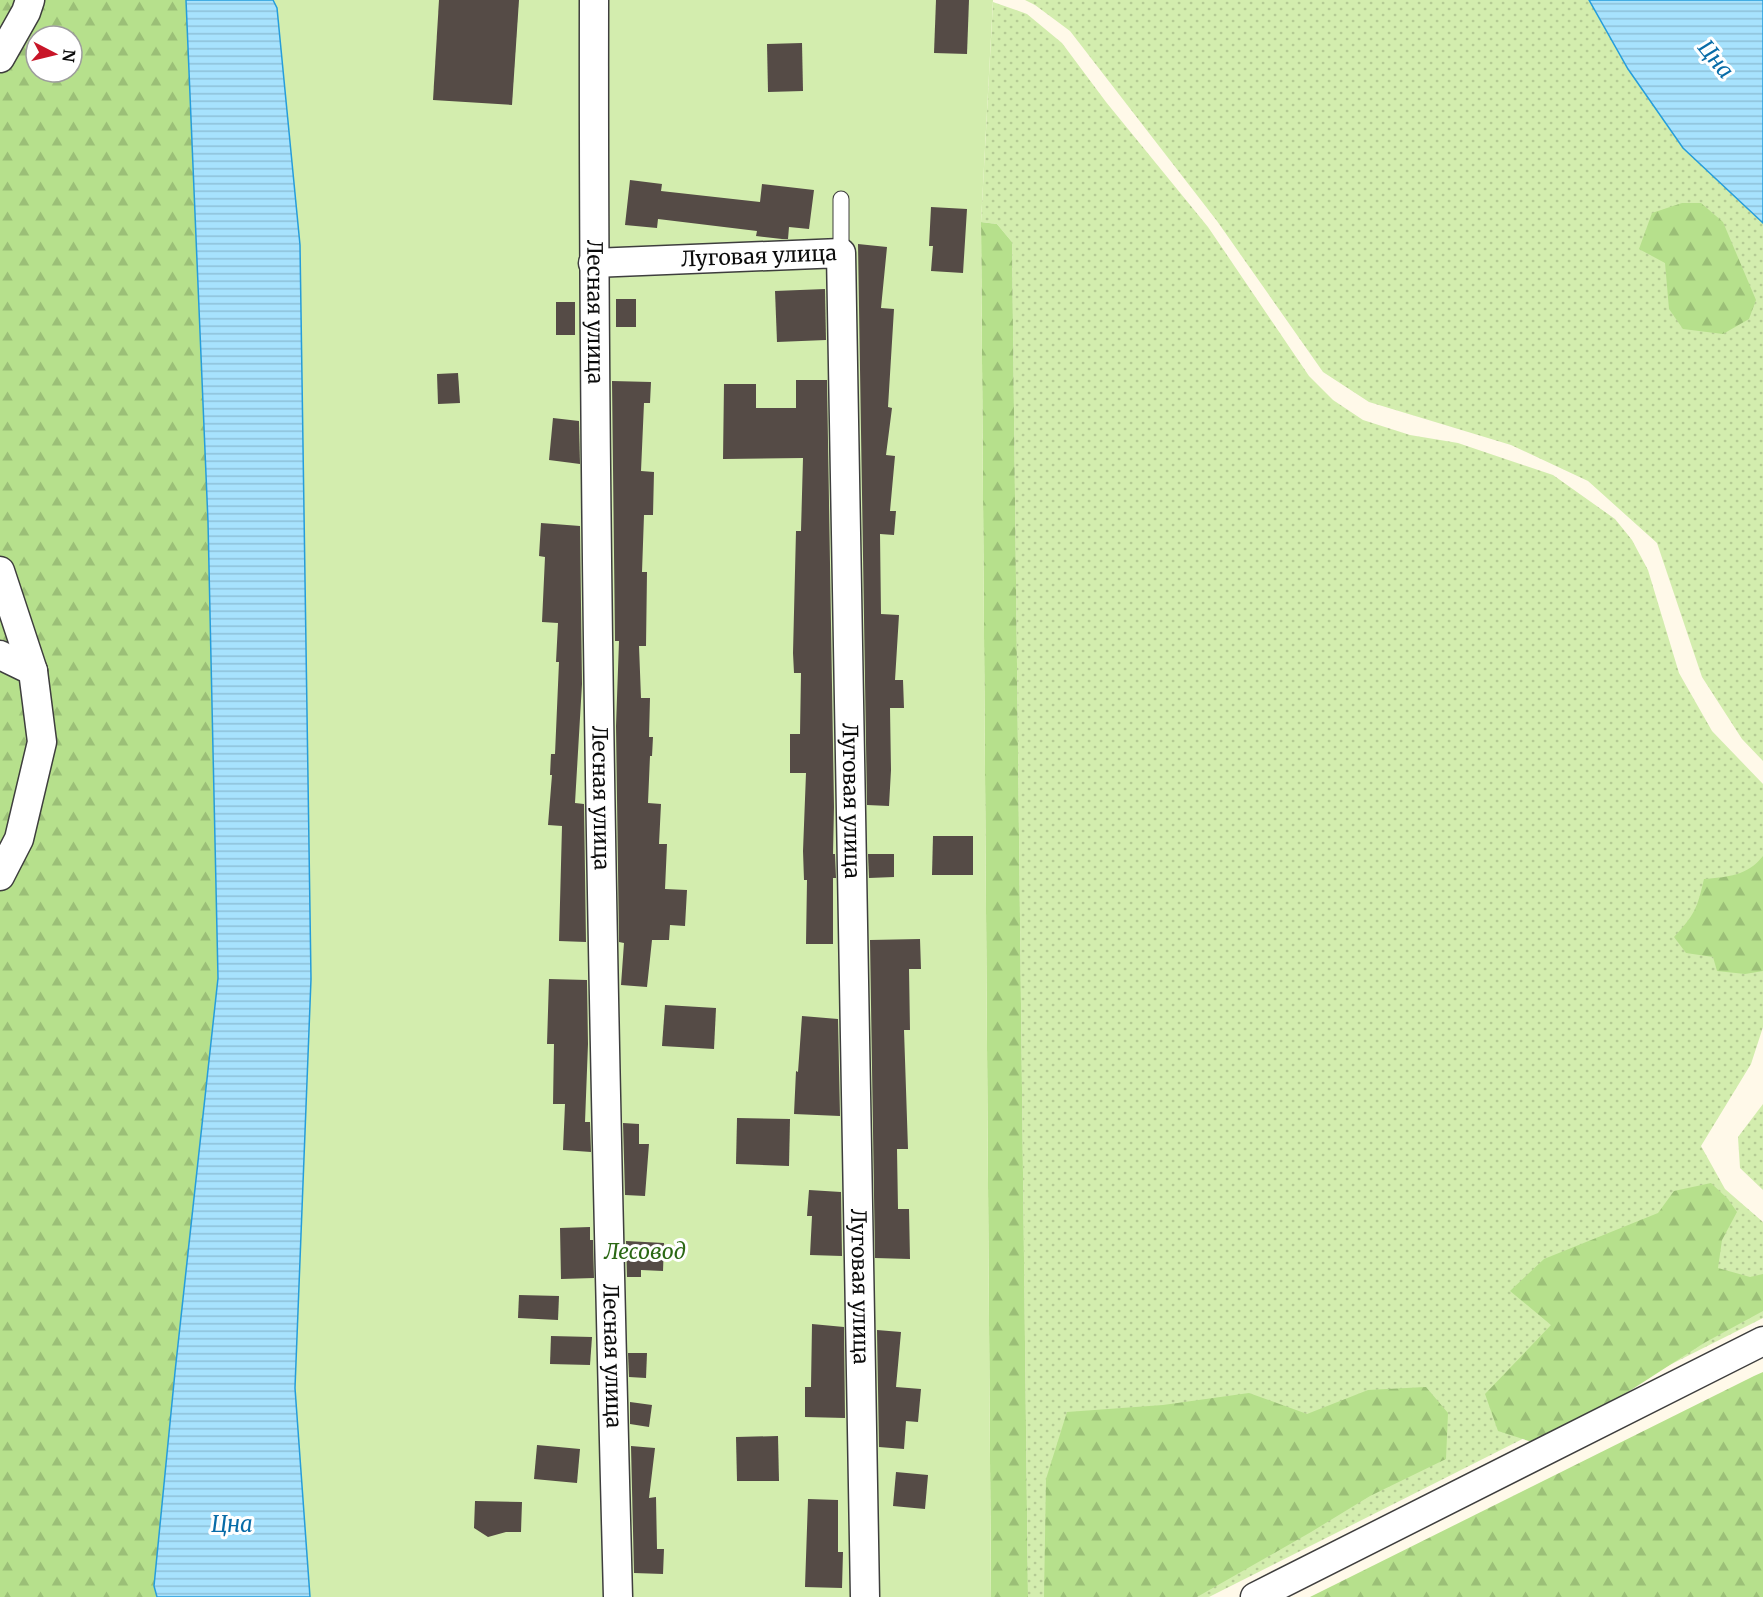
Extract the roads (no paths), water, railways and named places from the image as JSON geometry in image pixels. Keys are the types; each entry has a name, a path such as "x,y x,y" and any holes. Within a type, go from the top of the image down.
{"street":[{"path":"0,58 30,0"},
{"name":"Лесная улица","path":"594,0 593,263 604,1047 618,1597"},
{"name":"Луговая улица","path":"593,263 841,253 865,1597"},
{"path":"0,571 33,672 42,742 19,839 0,876"},
{"path":"0,655 33,672"},
{"path":"1255,1597 1763,1341"}],"lane":[{"path":"841,253 842,199"}],"water":[{"name":"Цна","path":"186,0 273,0 277,8 300,245 311,979 295,1388 310,1597 157,1597 154,1586 218,978 208,522"},
{"name":"Цна","path":"1589,0 1763,0 1763,223 1683,148 1628,69"}],"park label":[{"name":"Лесовод","path":"645,1252"}]}
